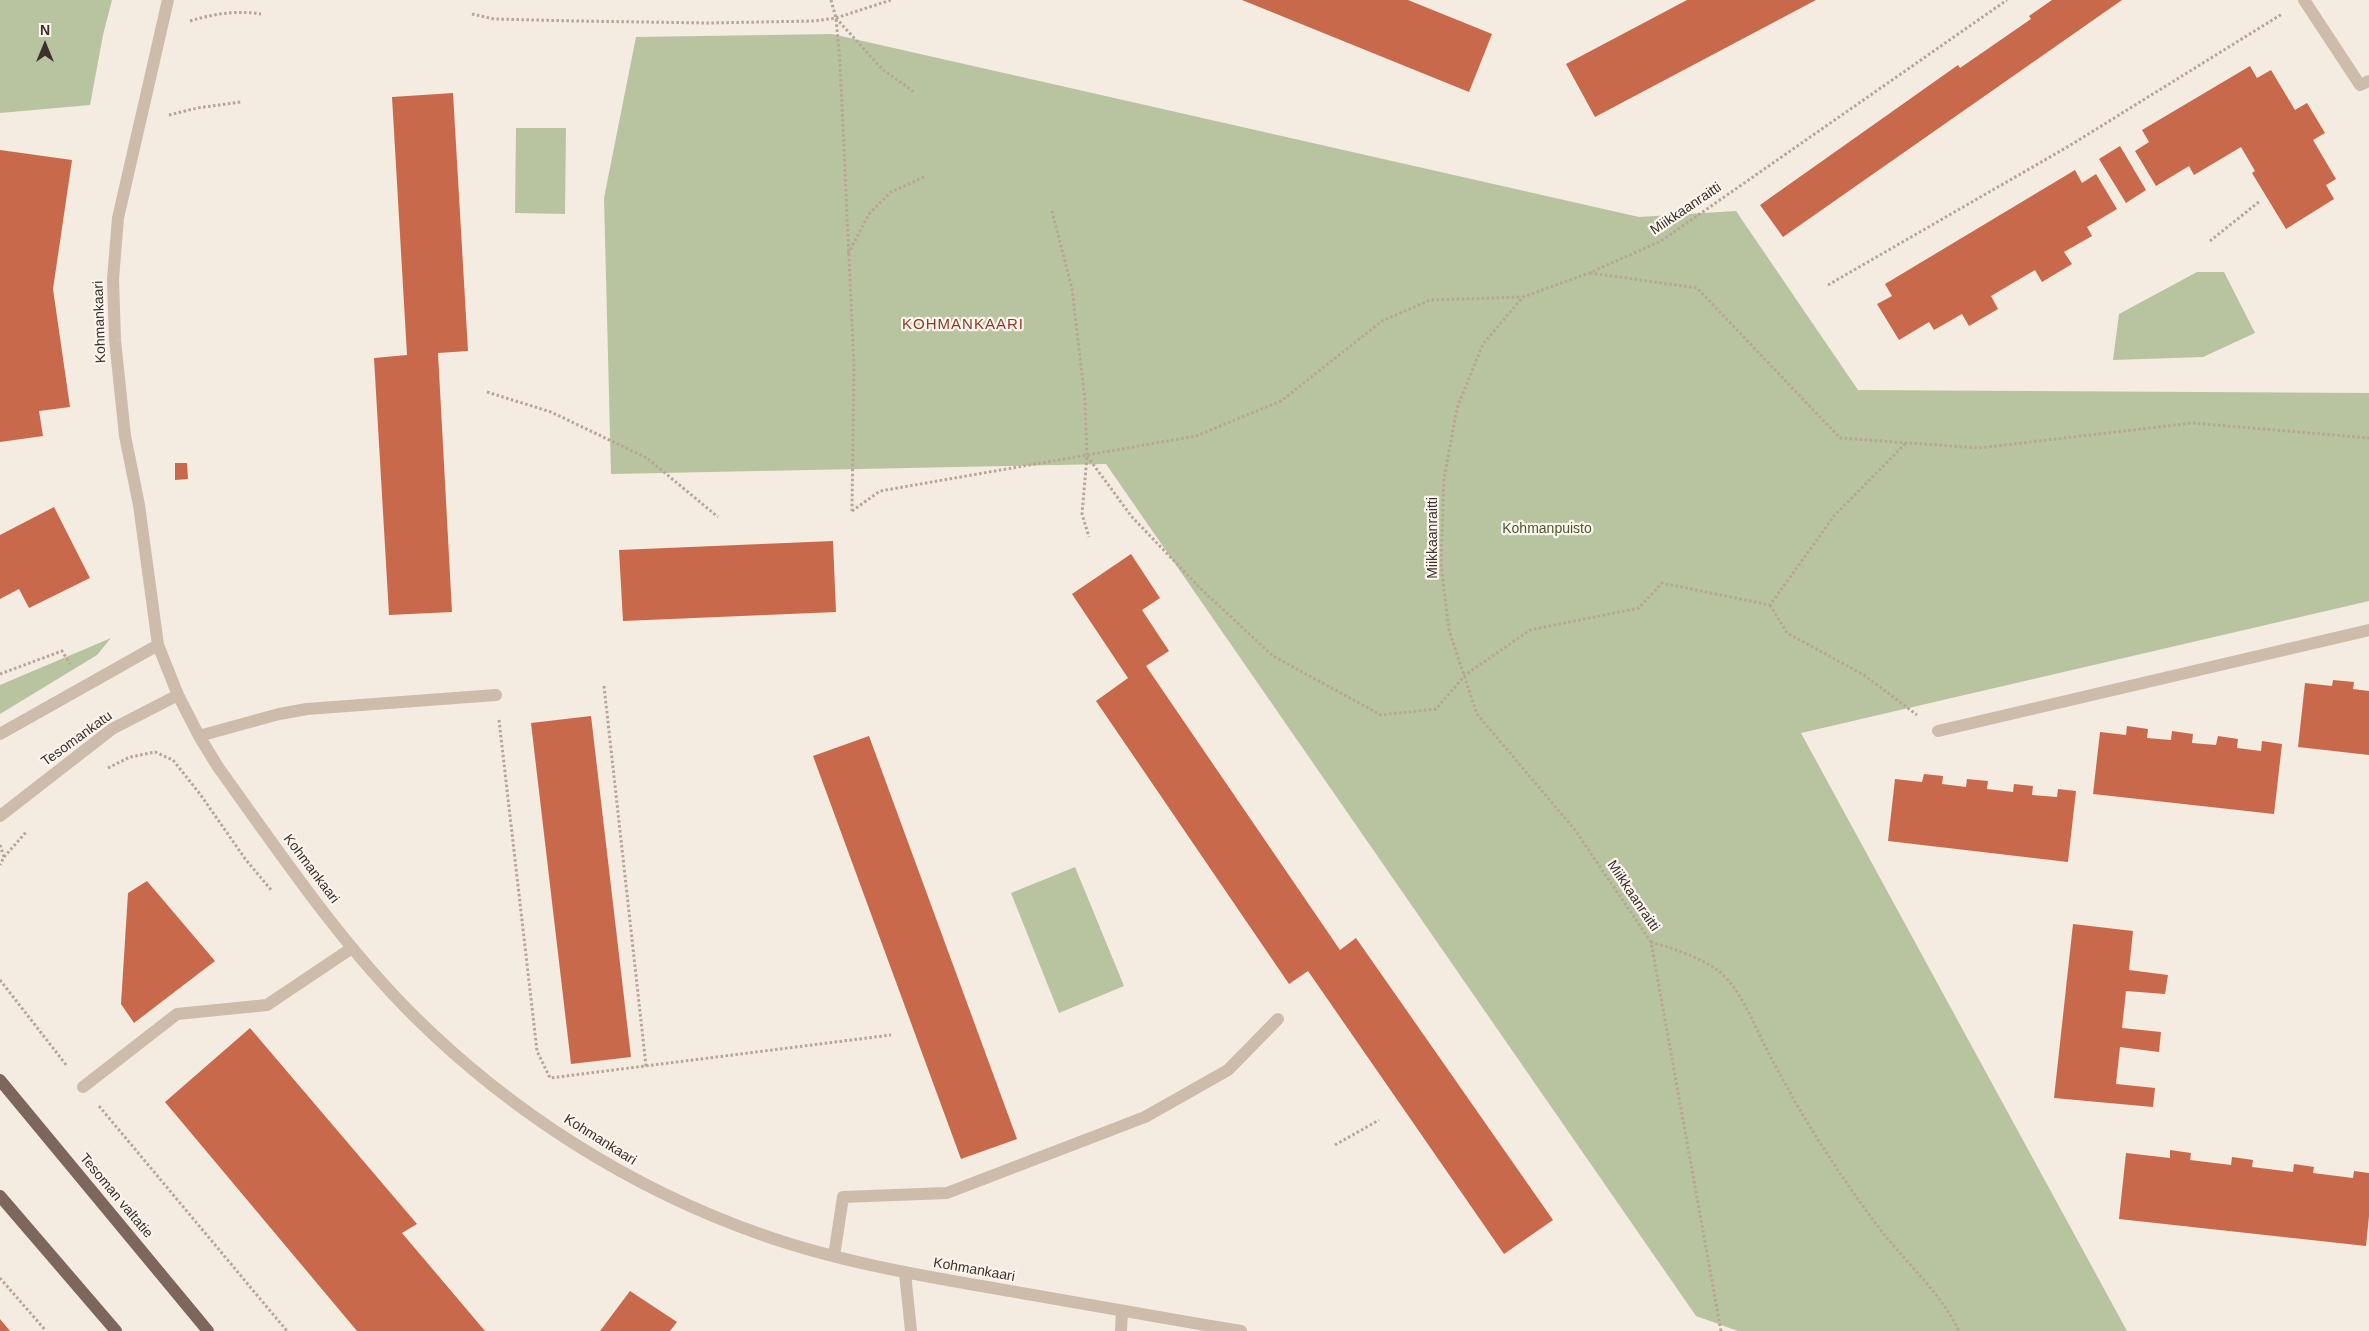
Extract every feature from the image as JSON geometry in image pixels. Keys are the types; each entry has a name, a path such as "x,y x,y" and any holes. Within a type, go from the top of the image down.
{"main road":[{"name":"Tesoman valtatie","path":"0,1080 208,1331"},
{"path":"0,1196 116,1331"}],"street":[{"name":"Kohmankaari","path":"168,0 160,28 118,218 113,279 115,332 125,436 138,505 158,645 178,695 218,768 274,846 352,948 415,1017 480,1076 585,1150 630,1177 718,1219 764,1236 904,1273 1240,1331"},
{"path":"2304,0 2364,83"},
{"path":"1938,731 2369,630"},
{"path":"0,734 158,645"},
{"name":"Tesomankatu","path":"0,816 112,730 178,695"},
{"path":"199,736 278,714 496,695"},
{"path":"83,1087 177,1014 267,1005 352,948"},
{"path":"834,1256 843,1196 948,1193 1145,1117 1228,1070 1278,1019"},
{"path":"904,1273 911,1331"},
{"path":"1121,1331 1122,1311"}],"path":[{"path":"831,0 836,18 854,366 852,511 880,491 1196,436 1282,401 1382,321 1430,300 1523,297"},
{"path":"472,14 494,19 708,23 814,21 836,18 891,0"},
{"name":"Miikkaanraitti","path":"1721,1331 1651,942 1575,830 1477,714 1449,630 1442,564 1444,479 1457,408 1483,344 1523,297 1589,273 1661,240 2007,0"},
{"path":"1828,286 2069,146 2304,0"},
{"path":"160,28 229,12 261,14"},
{"path":"836,18 882,69 914,92"},
{"path":"137,130 168,116 197,108 241,102"},
{"path":"848,255 869,214 890,192 926,176"},
{"path":"2210,241 2260,201"},
{"path":"1052,211 1072,289 1084,400 1087,456 1082,514 1089,537"},
{"path":"1589,273 1697,288 1840,438 1979,448 2193,423 2369,438"},
{"path":"487,392 552,412 647,458 718,517"},
{"path":"1770,605 1834,516 1906,443"},
{"path":"1087,456 1132,517 1202,590 1273,656 1381,715 1436,709 1465,675 1530,630 1639,608 1662,583 1770,605 1787,633 1864,675 1938,731"},
{"path":"0,674 62,652"},
{"path":"604,686 646,1066"},
{"path":"496,695 537,1051 550,1078 891,1035"},
{"path":"0,844 4,857 0,865"},
{"path":"1651,942 1678,950 1720,972 1742,998 1790,1094 1817,1140 1881,1230 1951,1314 1959,1331"},
{"path":"0,980 83,1087 287,1331"},
{"path":"1335,1145 1379,1120"},
{"path":"0,1278 46,1331"}],"green space":[{"path":"0,0 112,0 103,35 90,105 0,113"},
{"name":"Kohmanpuisto","path":"832,34 1639,217 1736,211 1858,390 2369,393 2369,601 1801,733 2127,1331 1738,1331 1696,1316 1106,464 611,474 604,198 636,37"},
{"path":"516,128 566,128 565,214 515,213"},
{"path":"2197,272 2224,272 2255,333 2203,357 2113,360 2119,314"},
{"path":"111,638 97,655 0,714 0,685"},
{"path":"1075,867 1124,986 1059,1013 1011,893"}],"building":[{"path":"1242,0 1408,0 1492,34 1469,92"},
{"path":"1687,0 1816,0 1595,117 1566,64"},
{"path":"2052,0 2122,0 1783,237 1760,205 1958,65 1960,68 2031,19 2029,16"},
{"path":"2250,66 2257,78 2271,70 2295,110 2307,103 2325,133 2313,140 2336,179 2326,185 2334,199 2286,229 2252,173 2255,171 2241,147 2194,175 2189,166 2156,186 2135,151 2149,142 2142,130"},
{"path":"453,93 468,351 438,353 452,612 389,615 374,358 407,355 392,97"},
{"path":"2120,146 2146,190 2126,203 2099,159"},
{"path":"0,150 72,160 53,289 70,407 39,411 43,436 0,442"},
{"path":"2075,170 2082,183 2096,174 2117,209 2087,227 2092,236 2064,252 2072,264 2042,282 2035,270 1991,296 1998,309 1969,326 1962,314 1934,330 1929,322 1899,340 1877,304 1892,296 1885,284"},
{"path":"175,463 187,463 188,479 175,480"},
{"path":"54,507 90,578 29,608 19,589 0,599 0,535"},
{"path":"833,541 836,612 623,621 619,550"},
{"path":"1131,554 1160,598 1142,610 1169,651 1146,666 1340,950 1356,938 1553,1220 1504,1254 1308,971 1289,984 1096,701 1128,678 1072,594"},
{"path":"2333,680 2354,682 2353,689 2369,691 2369,755 2298,747 2305,683 2332,686"},
{"path":"591,716 631,1057 571,1064 531,723"},
{"path":"2127,726 2148,729 2147,738 2171,740 2172,731 2193,734 2192,743 2216,745 2218,736 2238,739 2237,748 2261,751 2262,741 2282,744 2274,814 2093,794 2100,732 2126,735"},
{"path":"869,736 1017,1139 961,1159 813,756"},
{"path":"1924,774 1943,776 1942,784 1966,787 1967,779 1988,781 1987,789 2013,792 2014,784 2033,786 2032,795 2057,797 2058,789 2076,791 2068,862 1888,841 1895,779 1922,782"},
{"path":"147,881 215,961 134,1023 121,1004 128,893"},
{"path":"2073,924 2133,931 2129,970 2168,975 2165,994 2126,991 2122,1028 2161,1032 2159,1052 2120,1047 2116,1084 2155,1088 2153,1107 2054,1098"},
{"path":"250,1028 417,1224 402,1233 485,1331 357,1331 165,1102"},
{"path":"2170,1150 2191,1153 2190,1160 2231,1165 2232,1157 2253,1160 2252,1167 2293,1172 2294,1164 2314,1167 2313,1173 2353,1178 2354,1171 2369,1173 2369,1216 2366,1246 2119,1219 2126,1153 2170,1158"},
{"path":"630,1291 677,1322 670,1331 600,1331"},
{"path":"0,1319 10,1331 0,1331"}],"district":[{"name":"KOHMANKAARI","path":"963,325"}]}
